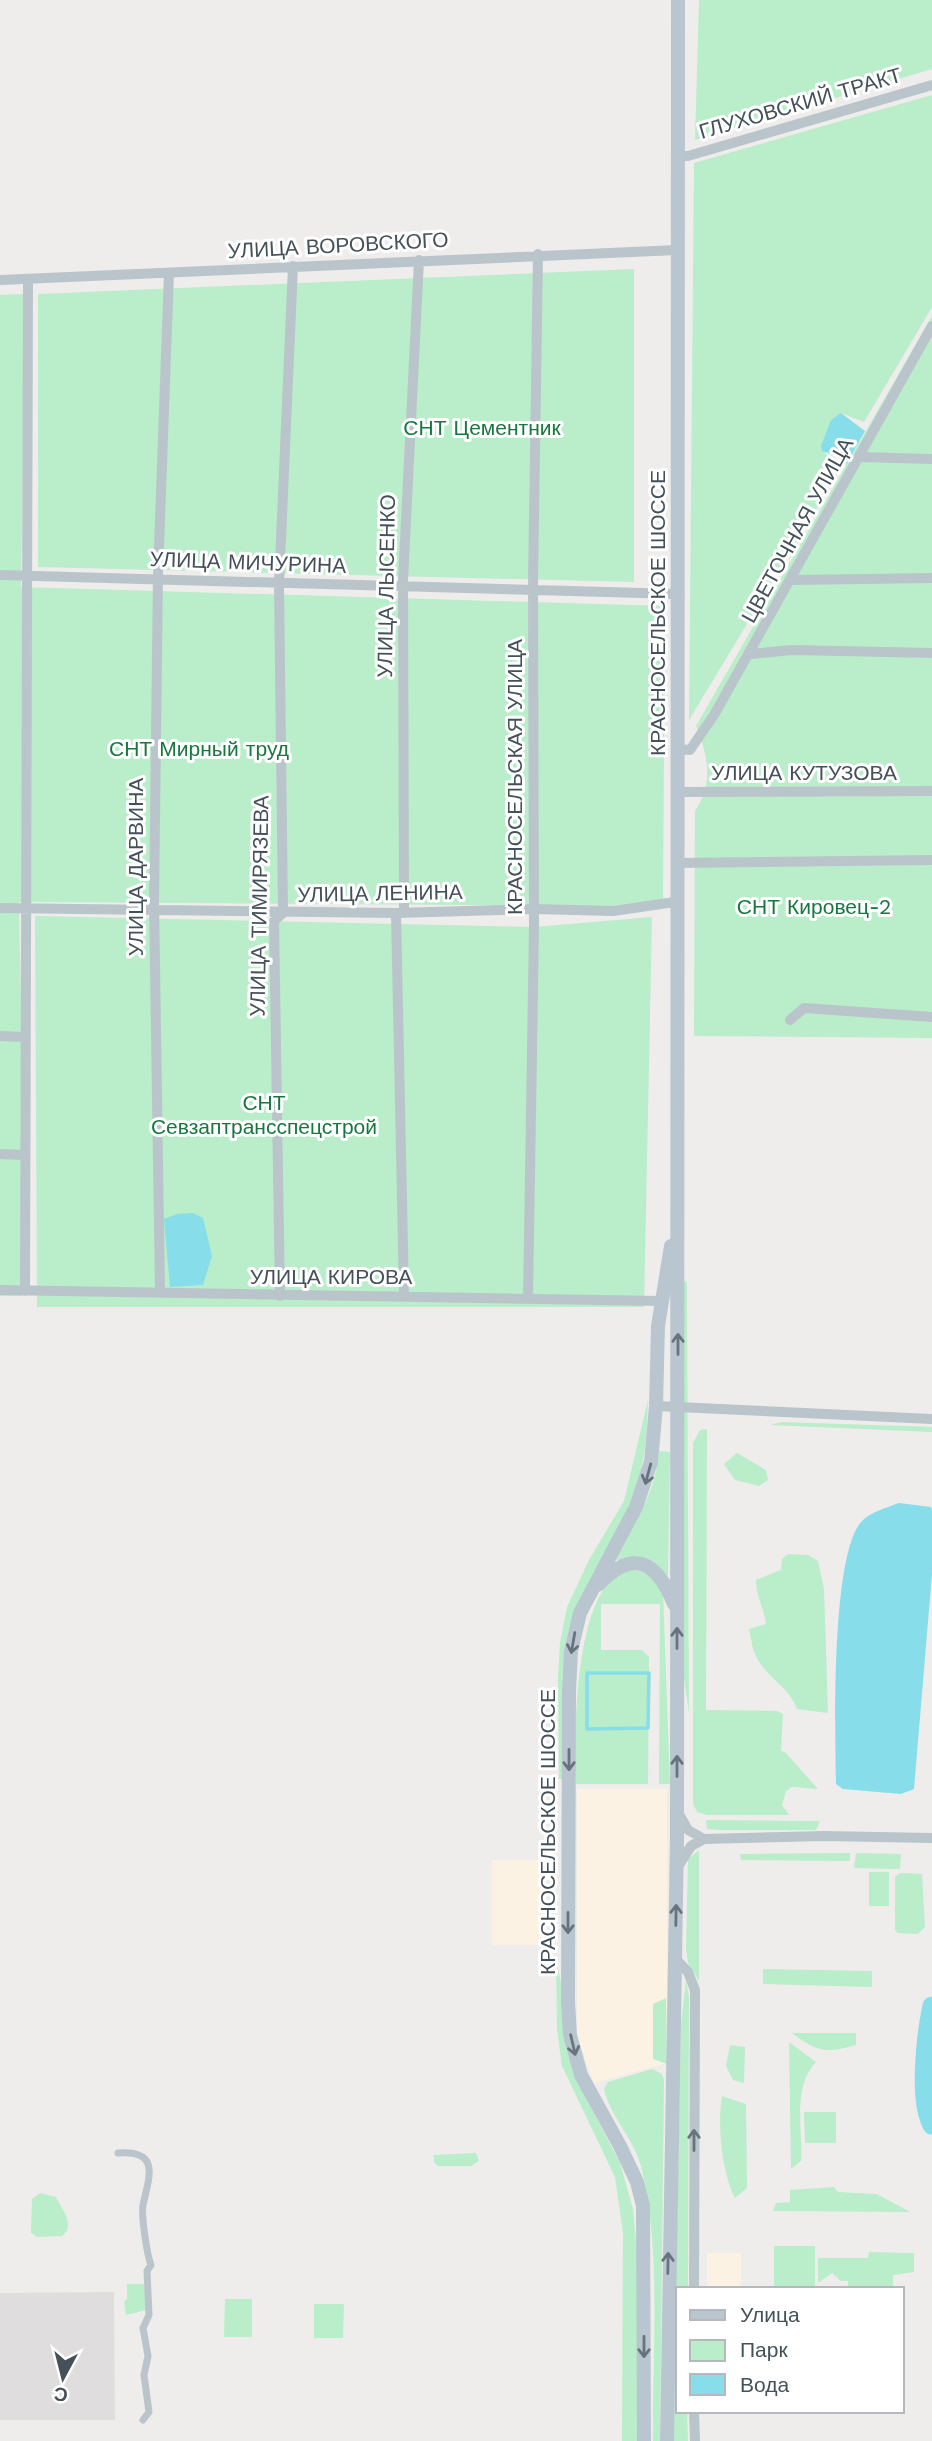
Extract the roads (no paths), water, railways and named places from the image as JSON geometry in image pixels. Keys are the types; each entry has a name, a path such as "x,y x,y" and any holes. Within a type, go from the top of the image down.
{"main road":[{"name":"КРАСНОСЕЛЬСКОЕ ШОССЕ","path":"667,2441 676,1872 676,792 683,749 678,594 678,0"},
{"name":"КРАСНОСЕЛЬСКОЕ ШОССЕ","path":"644,2441 643,2206 631,2170 581,2074 568,2021 570,1665 573,1637 587,1597 642,1494 654,1444 661,1301 675,1227"},
{"path":"587,1597 621,1564 636,1562 648,1566 658,1574 677,1612"}],"street":[{"name":"ГЛУХОВСКИЙ ТРАКТ","path":"678,156 688,156 932,85"},
{"name":"УЛИЦА ВОРОВСКОГО","path":"0,280 538,254 677,250"},
{"name":"КРАСНОСЕЛЬСКАЯ УЛИЦА","path":"528,1299 534,909 533,589 538,254"},
{"name":"УЛИЦА ЛЫСЕНКО","path":"404,1295 400,913 403,586 419,260"},
{"name":"УЛИЦА ТИМИРЯЗЕВА","path":"280,1296 274,921 282,913 279,585 293,266"},
{"name":"УЛИЦА ДАРВИНА","path":"159,1292 153,910 158,578 169,273"},
{"path":"25,1291 28,279"},
{"name":"ЦВЕТОЧНАЯ УЛИЦА","path":"683,749 750,654 932,326"},
{"path":"860,457 932,459"},
{"name":"УЛИЦА МИЧУРИНА","path":"0,575 158,578 279,585 678,594"},
{"path":"792,580 932,578"},
{"path":"750,654 792,650 932,653"},
{"name":"УЛИЦА КУТУЗОВА","path":"676,792 932,791"},
{"path":"676,863 932,860"},
{"name":"УЛИЦА ЛЕНИНА","path":"0,908 400,913 534,909 613,911 676,902"},
{"path":"790,1020 804,1008 932,1017"},
{"path":"0,1036 24,1037"},
{"path":"0,1154 24,1154"},
{"name":"УЛИЦА КИРОВА","path":"0,1290 661,1301"},
{"path":"656,1406 878,1419 932,1419"},
{"path":"676,1808 684,1826 704,1839"},
{"path":"676,1872 688,1849 704,1839 824,1836 932,1838"},
{"path":"675,1958 688,1972 695,1990 694,2287"},
{"path":"118,2153 136,2152 144,2157 151,2176 142,2207 151,2265 148,2271 149,2315 143,2328 148,2356 144,2375 149,2412 143,2420"},
{"path":"694,2413 695,2441"}],"water":[{"path":"841,413 865,431 846,465 843,458 822,451 821,446 831,420"},
{"path":"193,1213 203,1218 212,1256 203,1285 170,1287 164,1219 177,1214"},
{"path":"899,1503 931,1507 932,1510 932,1574 914,1789 901,1794 843,1789 836,1784 835,1726 837,1647 844,1570 851,1541 861,1522 874,1513"}],"waterway":[{"path":"587,1673 649,1673 648,1728 587,1729 587,1673"},
{"path":"932,2006 927,2033 924,2084 932,2125"}],"park label":[{"name":"СНТ Цементник","path":"482,427"},
{"name":"СНТ Мирный труд","path":"199,748"},
{"name":"СНТ Кировец-2","path":"814,906"},
{"name":"СНТ Севзаптрансспецстрой","path":"264,1114"}]}
